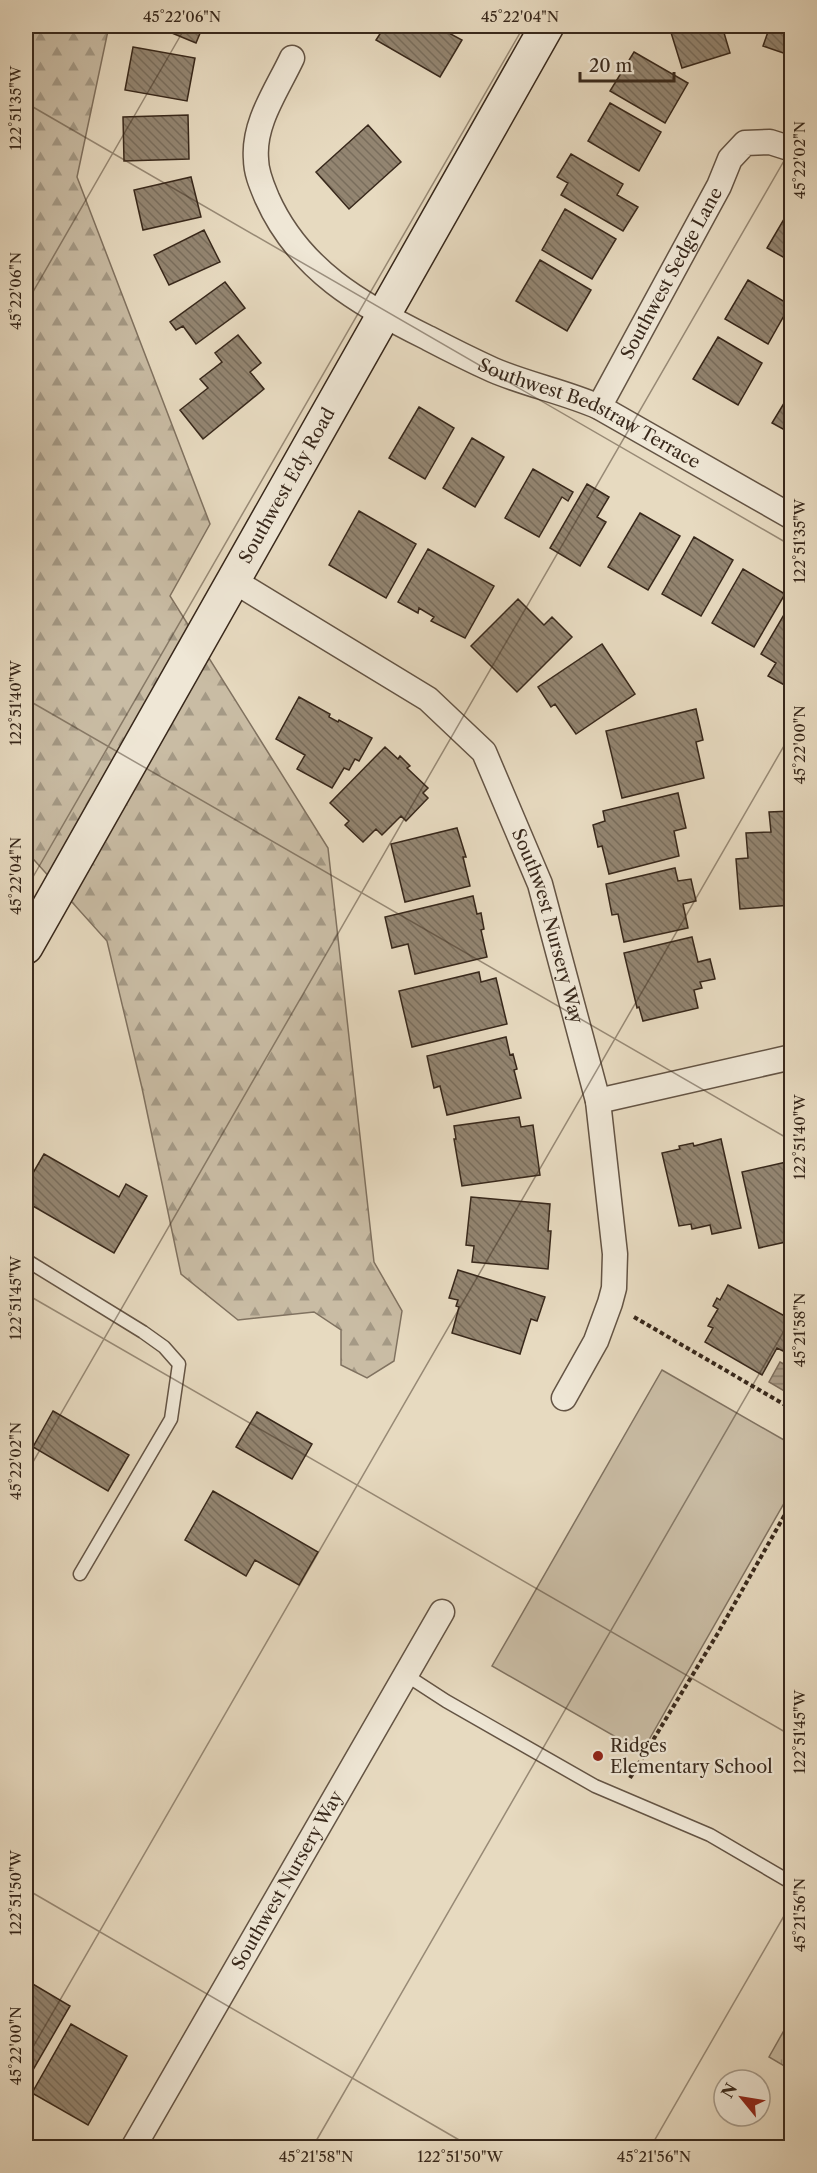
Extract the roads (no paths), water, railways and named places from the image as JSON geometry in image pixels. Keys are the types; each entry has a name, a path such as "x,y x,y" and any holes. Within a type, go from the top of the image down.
{"main road":[{"name":"Southwest Edy Road","path":"26,947 547,26"}],"street":[{"name":"Southwest Bedstraw Terrace","path":"292,58 259,126 255,159 259,179 276,216 297,247 319,270 346,293 383,316 492,369 600,407 792,517"},
{"name":"Southwest Sedge Lane","path":"600,407 719,186 730,159 745,143 770,142 792,149"},
{"name":"Southwest Nursery Way","path":"234,581 428,699 484,752 540,884 598,1101 615,1254 614,1287 610,1303 596,1341 564,1398"},
{"path":"598,1101 792,1057"},
{"name":"Southwest Nursery Way","path":"133,2148 442,1612"}],"lane":[{"path":"26,1260 143,1332 164,1347 179,1364 171,1419 80,1574"},
{"path":"406,1675 446,1701 595,1786 710,1835 792,1883"}],"place":[{"name":"Ridges Elementary School","path":"598,1756"}]}
